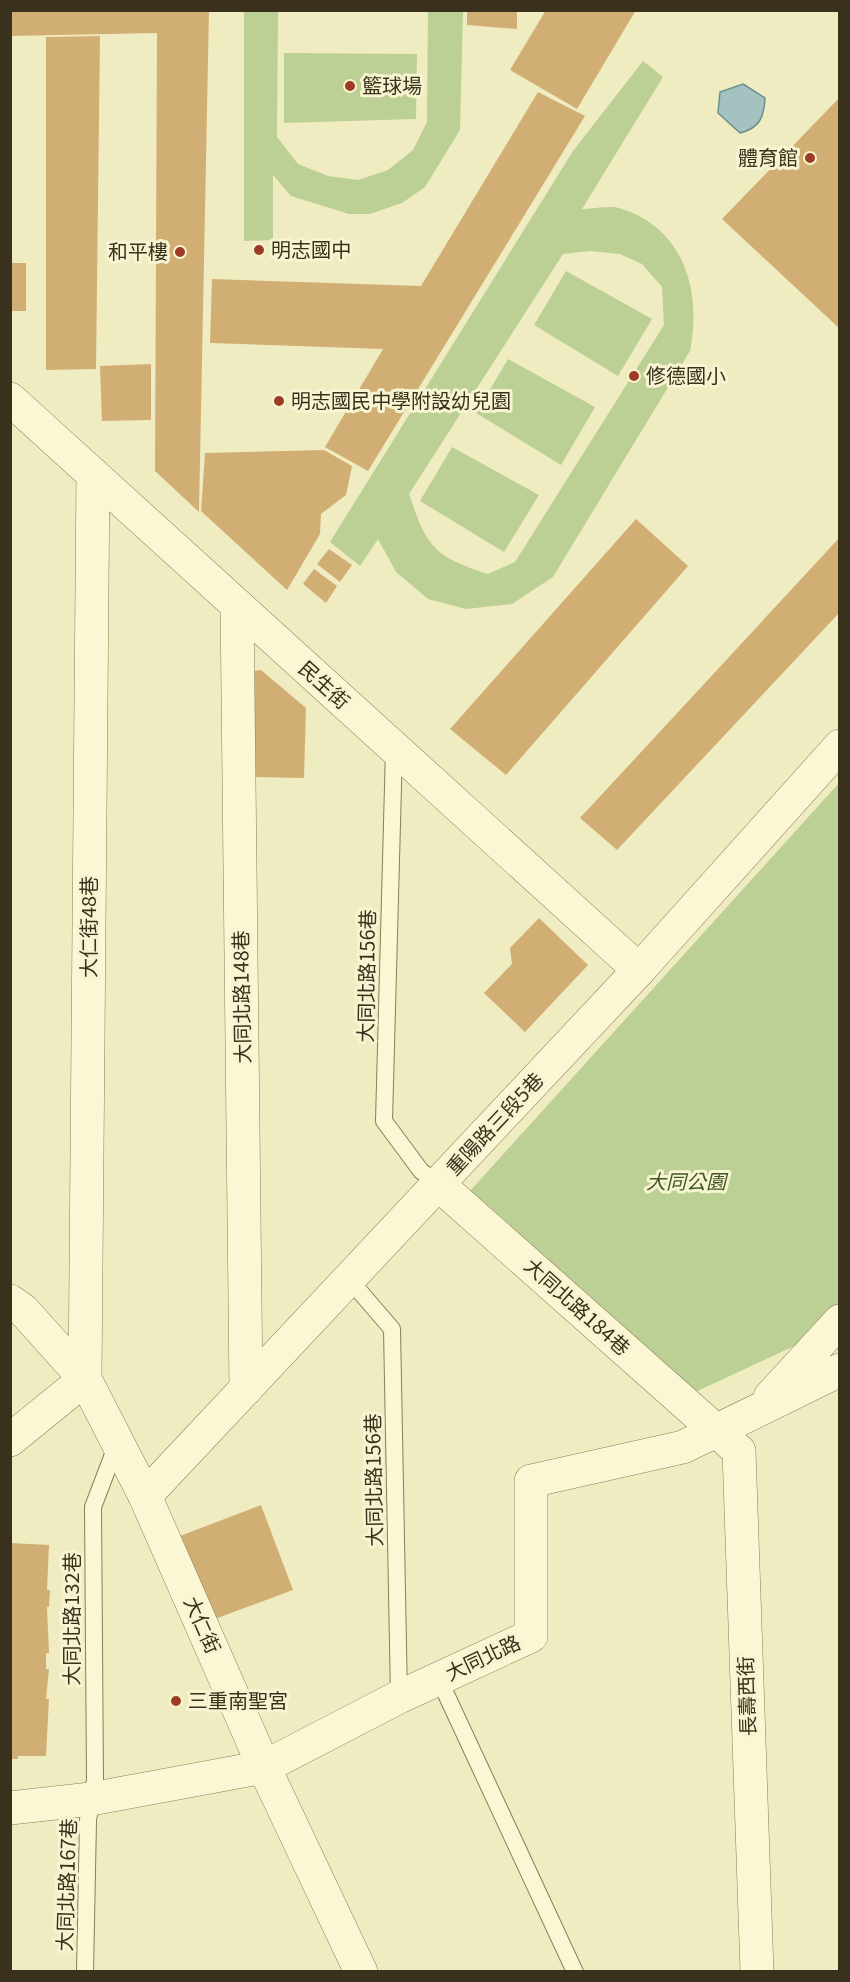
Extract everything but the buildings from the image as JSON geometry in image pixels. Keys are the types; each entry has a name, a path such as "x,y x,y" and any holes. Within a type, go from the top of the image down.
{"street":[{"name":"民生街","path":"10,399 639,970"},
{"name":"大仁街48巷","path":"85,1379 93,474"},
{"name":"大同北路148巷","path":"237,606 246,1389"},
{"name":"重陽路三段5巷","path":"145,1497 639,970 840,746"},
{"name":"大同北路184巷","path":"438,1184 716,1431"},
{"name":"大仁街","path":"10,1301 24,1310 85,1379 145,1497 264,1767 361,1971"},
{"path":"756,1411 840,1321"},
{"name":"大同北路","path":"10,1808 92,1799 264,1767 399,1697 531,1636 531,1481 683,1447 840,1370"},
{"path":"10,1440 85,1379"},
{"name":"長壽西街","path":"716,1431 739,1451 757,1971"}],"lane":[{"name":"大同北路156巷","path":"394,748 384,1121 421,1171 438,1184"},
{"name":"大同北路156巷","path":"349,1279 392,1329 399,1697"},
{"name":"大同北路132巷","path":"92,1799 94,1780 93,1507 118,1443"},
{"path":"439,1679 575,1971"},
{"name":"大同北路167巷","path":"85,1971 88,1821 92,1799"}],"green space":[{"path":"244,11 278,11 277,137 298,164 328,176 358,180 388,170 413,150 427,122 428,11 463,11 460,130 425,187 402,203 370,214 349,214 291,196 273,175 273,240 244,241"},
{"name":"籃球場","path":"284,53 417,54 416,119 284,123"},
{"path":"643,61 663,77 582,209 619,208 641,217 659,230 673,246 690,284 693,328 690,351 553,577 512,604 466,609 428,599 396,572 378,539 360,566 330,542 573,151","holes":["590,251 620,254 642,264 662,287 664,325 515,562 488,574 455,562 435,548 428,538 421,527 409,494 563,254"]},
{"path":"566,271 652,319 618,376 534,325"},
{"path":"508,359 595,407 561,465 476,413"},
{"path":"452,447 539,495 504,552 420,501"},
{"name":"大同公園","path":"839,783 839,1302 805,1341 689,1395 470,1191"}],"water":[{"path":"743,84 765,98 760,121 747,131 740,133 718,113 720,92"}],"place":[{"name":"籃球場","path":"350,86"},
{"name":"體育館","path":"810,158"},
{"name":"明志國中","path":"259,250"},
{"name":"和平樓","path":"180,252"},
{"name":"修德國小","path":"634,376"},
{"name":"明志國民中學附設幼兒園","path":"279,401"},
{"name":"三重南聖宮","path":"176,1701"}]}
